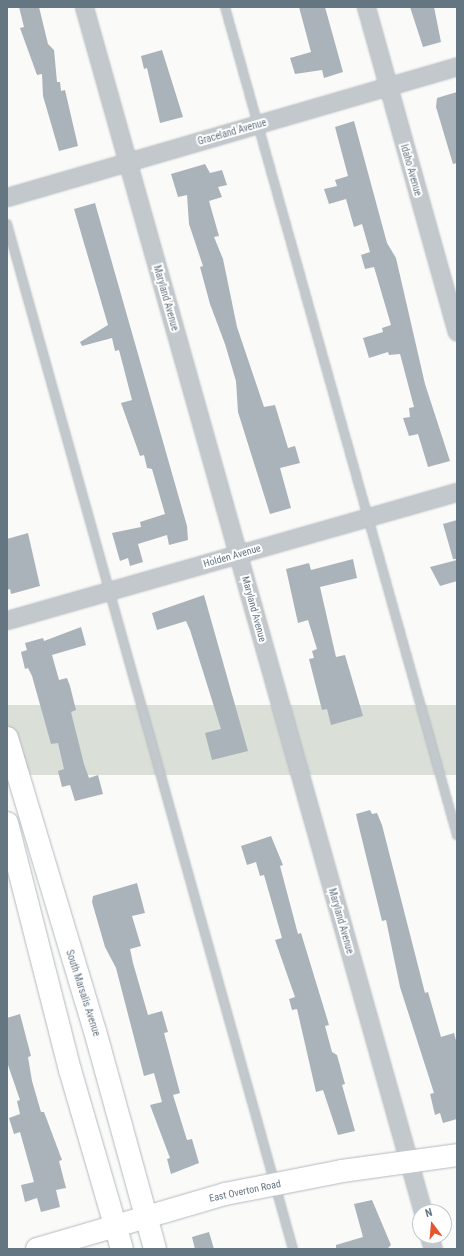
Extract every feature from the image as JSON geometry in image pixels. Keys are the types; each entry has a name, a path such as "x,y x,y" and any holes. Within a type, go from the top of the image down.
{"main road":[{"name":"South Marsalis Avenue","path":"7,738 95,1031 155,1249"},
{"path":"7,823 70,1070 116,1223 122,1249"},
{"name":"East Overton Road","path":"37,1249 145,1215 274,1184 408,1161 457,1156"}],"street":[{"name":"Maryland Avenue","path":"84,7 239,554 420,1204"},
{"name":"Idaho Avenue","path":"366,7 457,332"},
{"name":"Graceland Avenue","path":"7,197 457,66"},
{"name":"Holden Avenue","path":"7,620 457,492"}],"lane":[{"path":"225,7 457,835"},
{"path":"7,224 107,591 293,1249"}],"shaded area":[{"path":"7,705 457,705 457,775 7,775"}],"building":[{"path":"19,7 39,7 48,44 54,50 57,82 60,82 61,91 65,90 78,146 59,151 43,96 42,74 37,75 20,28 24,27"},
{"path":"299,7 325,7 343,72 324,78 322,70 295,74 290,58 311,52"},
{"path":"410,7 434,7 441,42 423,47"},
{"path":"162,50 183,117 160,123 147,68 144,69 141,56"},
{"path":"457,92 457,163 453,164 436,107 437,98"},
{"path":"354,121 387,243 396,258 425,384 450,461 428,467 418,434 409,436 403,418 410,417 409,408 414,407 400,354 389,355 388,352 369,358 363,338 383,332 382,328 391,325 374,267 365,269 361,255 370,252 362,224 354,227 346,199 329,204 324,189 337,186 335,180 348,176 335,127"},
{"path":"205,164 210,173 222,170 227,185 218,187 222,197 209,201 219,236 214,237 223,259 237,327 264,407 275,405 288,448 295,446 300,463 280,468 291,508 270,514 238,412 236,381 225,344 210,304 200,267 203,266 189,224 187,195 178,197 171,174"},
{"path":"95,203 187,526 188,540 169,545 167,535 138,544 143,562 130,566 128,558 120,561 112,533 141,527 140,522 165,514 152,469 147,468 144,455 140,456 121,403 132,400 119,350 115,351 112,338 82,346 80,342 108,325 74,209"},
{"path":"457,520 457,559 453,559 443,524"},
{"path":"28,533 40,586 11,594 10,589 7,590 7,539"},
{"path":"353,559 357,578 320,587 336,657 345,655 363,716 331,725 327,709 322,710 309,659 314,658 312,651 317,649 308,620 298,623 286,569 309,563 311,570"},
{"path":"457,560 457,581 440,586 430,567"},
{"path":"204,595 248,751 212,760 205,733 221,729 190,630 186,621 157,630 152,613"},
{"path":"81,627 86,645 52,655 59,680 67,678 70,686 76,710 71,712 89,778 98,775 103,794 75,801 70,785 62,787 58,771 64,769 58,743 51,744 32,676 28,668 25,669 21,652 27,650 25,643 43,638 44,641"},
{"path":"370,810 372,814 377,813 382,825 425,993 428,992 441,1037 454,1033 457,1044 457,1119 443,1123 440,1113 435,1115 430,1094 434,1093 400,987 386,920 382,921 357,819 356,814"},
{"path":"271,836 283,865 280,866 298,934 301,933 329,1025 325,1026 332,1052 337,1055 345,1084 342,1085 355,1131 338,1135 323,1090 316,1092 297,1009 292,1010 289,999 295,997 275,940 282,938 264,875 260,876 256,862 247,865 241,846"},
{"path":"137,883 145,913 132,916 141,946 130,949 133,963 148,1015 162,1011 168,1032 164,1033 180,1093 173,1095 187,1140 192,1139 199,1163 171,1174 167,1159 170,1158 150,1105 162,1102 154,1073 144,1076 116,968 105,947 92,902 93,896"},
{"path":"20,1014 31,1056 28,1057 32,1081 41,1112 44,1112 62,1160 59,1161 66,1188 56,1190 60,1207 41,1212 37,1198 25,1202 21,1185 34,1182 20,1132 14,1134 9,1118 20,1114 17,1101 20,1100 8,1065 7,1018"},
{"path":"372,1200 391,1245 387,1249 336,1249 336,1245 363,1237 354,1204"},
{"path":"209,1232 214,1249 195,1249 192,1237"}]}
